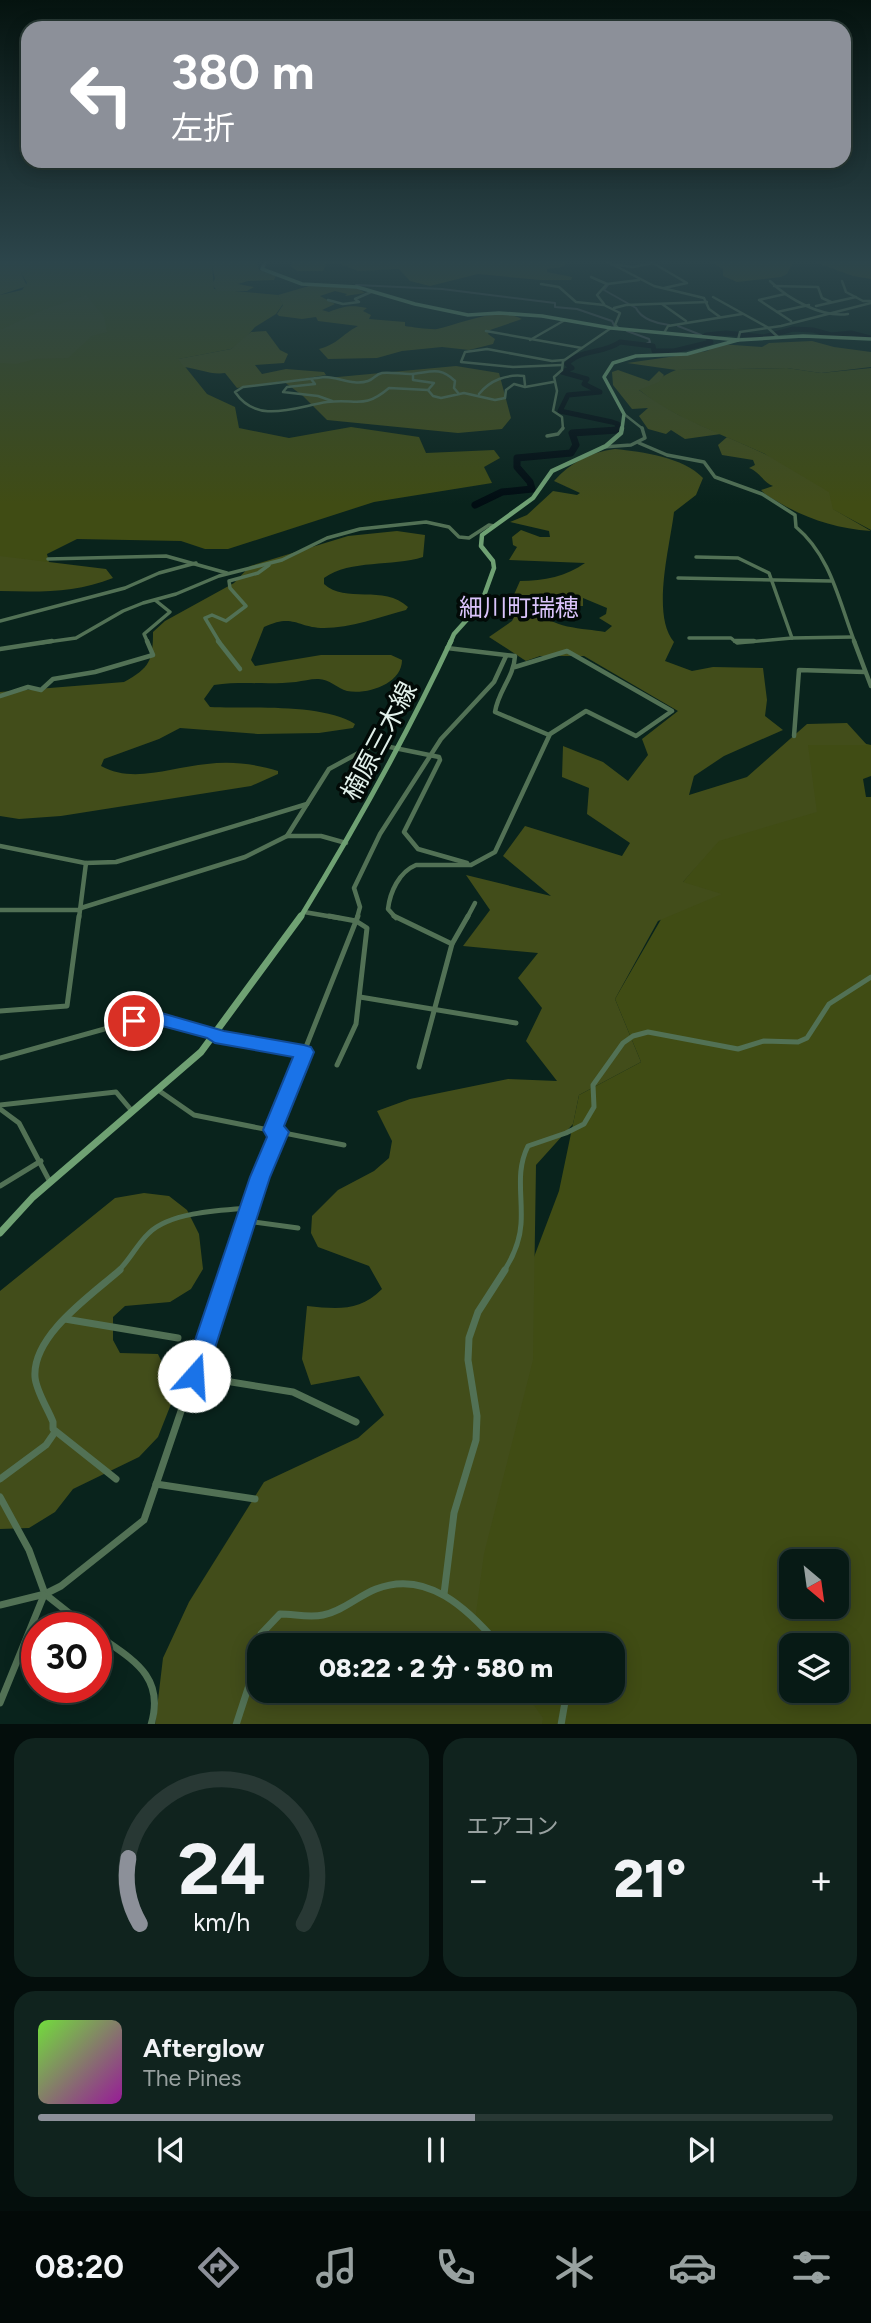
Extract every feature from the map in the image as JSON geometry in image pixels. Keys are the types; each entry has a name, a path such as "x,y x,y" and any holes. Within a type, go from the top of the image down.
{"main road":[{"path":"494,526 533,498 552,471 603,447 621,433 624,414 604,377 613,363 627,358 690,354 719,342"},
{"name":"楠原三木線","path":"0,1233 50,1182 158,1090 216,1035 304,912 346,844 454,634 478,610 494,565 481,546 480,539 494,526"}],"street":[{"path":"544,342 583,349"},
{"path":"562,365 505,367 461,362 465,352 481,349 564,360 593,342"},
{"path":"553,382 564,360"},
{"path":"459,394 454,388 454,378 446,372 420,370 413,374 379,373 371,380 363,382 344,382 333,377 243,387 235,394 243,402 266,412 333,402 374,400 389,388 428,390 433,396 441,398 479,394 495,400 504,399 510,387 518,383 525,387 553,382"},
{"path":"413,374 413,380 434,383 428,390"},
{"path":"479,394 487,384 518,374 524,376 524,385"},
{"path":"310,379 315,384 287,387 283,391 291,394 314,394 333,402"},
{"path":"547,436 563,429 562,417 553,412 557,391 553,382"},
{"path":"624,414 645,431 645,438 639,443"},
{"path":"603,447 639,443 667,455 704,462 715,477 762,494 787,509 797,520 796,527 811,538 829,566 831,581 871,687"},
{"path":"0,649 76,638 123,611 228,574 269,564 327,538 360,529 426,522 450,527 459,537 469,538 489,525 494,526"},
{"path":"48,559 166,556 228,574"},
{"path":"696,557 738,558 769,573 792,638"},
{"path":"0,621 125,588 159,573 195,563"},
{"path":"240,670 215,637 205,618 212,615 226,621 243,610 246,606 230,588 229,581 258,573 269,564"},
{"path":"678,578 831,581"},
{"path":"0,696 28,687 41,690 53,679 95,672 153,655 144,634 170,612 155,600"},
{"path":"689,638 731,638 737,643 792,638 852,637"},
{"path":"447,648 515,656 515,667 498,698 495,712 549,735"},
{"path":"452,944 396,918 388,909 395,885 409,867 471,864 498,847 549,735 586,711 636,736 672,710 567,651 515,667"},
{"path":"0,1605 45,1594 61,1586 144,1520 276,1131 356,921 360,907 354,888 365,861 452,725 494,682 506,656"},
{"path":"794,736 799,670 865,672"},
{"path":"287,836 329,769 375,744 398,747 439,757 438,766 404,832 418,849 471,864"},
{"path":"0,846 86,863 116,862 307,804"},
{"path":"0,910 81,909 246,857 287,836 321,836 346,844"},
{"path":"0,1011 67,1006 86,863"},
{"path":"419,1067 452,944 475,903"},
{"path":"304,912 356,921 367,928 356,1024 337,1065"},
{"path":"444,1594 450,1569 452,1526 475,1448 477,1424 474,1385 468,1361 468,1339 474,1318 509,1265 519,1239 522,1223 518,1169 528,1146 541,1139 569,1133 591,1115 595,1105 593,1085 625,1038 635,1033 662,1033 738,1048 764,1041 798,1042 812,1031 829,1004 871,977"},
{"path":"360,998 516,1023"},
{"path":"0,1058 151,1016 216,1035 304,1052"},
{"path":"158,1090 194,1115 344,1145"},
{"path":"0,1107 116,1092 132,1112"},
{"path":"0,1107 19,1123 50,1182"},
{"path":"0,1186 41,1161"},
{"path":"116,1479 55,1432 35,1377 48,1338 64,1318 130,1260 153,1229 186,1217 250,1208"},
{"path":"246,1221 298,1228"},
{"path":"64,1318 178,1338"},
{"path":"194,1376 293,1392 356,1422"},
{"path":"0,1479 46,1445 55,1432"},
{"path":"156,1484 255,1499"},
{"path":"0,1497 29,1550 45,1594 68,1612"},
{"path":"236,1724 253,1676 261,1634 280,1614 324,1615 374,1590 399,1583 422,1586 444,1594 468,1612 488,1633"},
{"path":"0,1703 45,1594"},
{"path":"112,1647 151,1679 158,1693 158,1702 151,1724"},
{"path":"561,1724 565,1703"}],"green space":[{"path":"0,342 241,342 231,349 179,359 207,394 235,407 239,428 289,438 351,427 419,437 426,453 494,450 500,458 484,467 492,483 374,502 228,549 205,549 181,541 77,539 47,554 50,567 0,587"},
{"path":"0,342 85,342 68,358 36,359 16,364 0,363"},
{"path":"239,342 274,342 280,350 288,354 284,363 255,365 262,374 286,369 324,372 326,375 237,388 225,373 210,373 184,367 178,359 231,349"},
{"path":"335,342 494,342 469,350 442,347 402,351 377,358 328,359 319,349"},
{"path":"817,342 871,352 871,367 821,373 787,368 676,370 627,363 707,351 719,344 762,347 769,343"},
{"path":"456,366 499,373 511,418 502,429 458,433 327,420 284,382"},
{"path":"787,368 821,373 871,368 871,530 832,509 765,454 687,420 656,403 638,389 676,370"},
{"path":"618,370 649,381 659,371 664,375 659,382 639,390 678,415 721,434 685,439 671,430 666,434 648,429 639,416 648,408 632,409 613,385 612,372"},
{"path":"727,437 765,454 829,492 833,509 871,531 815,520 765,494 761,490 773,486 749,468 755,465 753,460 722,455 718,445"},
{"path":"615,449 650,454 674,460 703,478 696,495 674,512 663,598 667,630 674,642 665,661 692,671 713,667 763,668 767,700 765,716 783,730 724,756 694,776 689,795 747,777 807,724 847,723 867,745 808,745 817,812 719,841 683,882 722,894 658,921 615,999 641,1062 579,1095 573,1124 536,1165 533,1360 484,1554 475,1621 484,1633 247,1633 247,1703 532,1703 543,1718 542,1724 155,1724 163,1658 189,1602 264,1482 358,1438 384,1415 359,1376 311,1385 302,1359 307,1306 338,1308 356,1305 365,1302 382,1289 369,1266 318,1247 311,1233 312,1216 338,1190 374,1171 389,1158 392,1141 377,1111 410,1099 508,1079 557,1081 526,1041 542,1008 518,978 538,953 463,946 490,910 466,875 551,896 503,856 525,826 622,856 630,843 587,814 589,788 562,777 563,746 603,762 628,781 648,755 642,739 678,711 584,656 540,656 526,661 489,637 512,621 519,607 538,608 550,620 567,626 605,632 612,626 599,618 606,614 607,608 583,598 583,606 543,606 512,599 520,581 555,577 585,563 509,560 517,547 513,545 512,537 521,530 540,537 550,537 549,531 510,522 527,515 553,491 577,495 580,493 554,481 581,459"},
{"path":"397,531 425,535 423,557 346,568 324,578 324,584 343,593 376,595 398,600 408,607 406,610 334,628 289,621 274,623 264,627 251,660 255,666 321,655 391,655 402,660 396,676 382,686 355,692 321,679 214,685 204,699 210,707 285,708 324,713 355,724 353,728 319,733 258,734 180,728 159,739 104,759 101,766 126,774 139,774 207,764 234,763 278,771 278,774 251,786 61,816 19,819 0,816 0,692 124,682 140,672 148,662 153,632 165,621 234,583 250,566 348,536"},
{"path":"0,556 106,569 113,578 72,589 0,591"},
{"path":"833,736 871,745 871,776 863,779 866,797 871,797 871,1724 238,1724 257,1703 625,1703 625,1633 333,1633 517,1302 559,1191 579,1095 641,1062 615,999 682,883 801,742"},
{"path":"144,1193 169,1196 187,1210 199,1234 203,1269 191,1289 170,1302 125,1306 113,1317 113,1340 120,1353 158,1354 168,1375 173,1399 158,1437 139,1457 73,1489 55,1512 29,1528 0,1529 0,1291 115,1198"}],"waterway":[{"path":"475,505 502,492 532,489 530,482 517,467 517,458 571,453 576,445 572,433 618,430 618,424 612,422 560,411 568,395 600,392 584,384 587,379 562,372 572,368 567,364 579,356 619,342"},
{"path":"624,342 653,346 654,351 674,351 709,342"},
{"path":"644,345 649,342"}],"district":[{"name":"細川町瑞穂","path":"519,608"}],"route":[{"path":"134,1021 151,1016 217,1034 215,1036 304,1052 272,1130 279,1132 260,1177 194,1376"}]}
